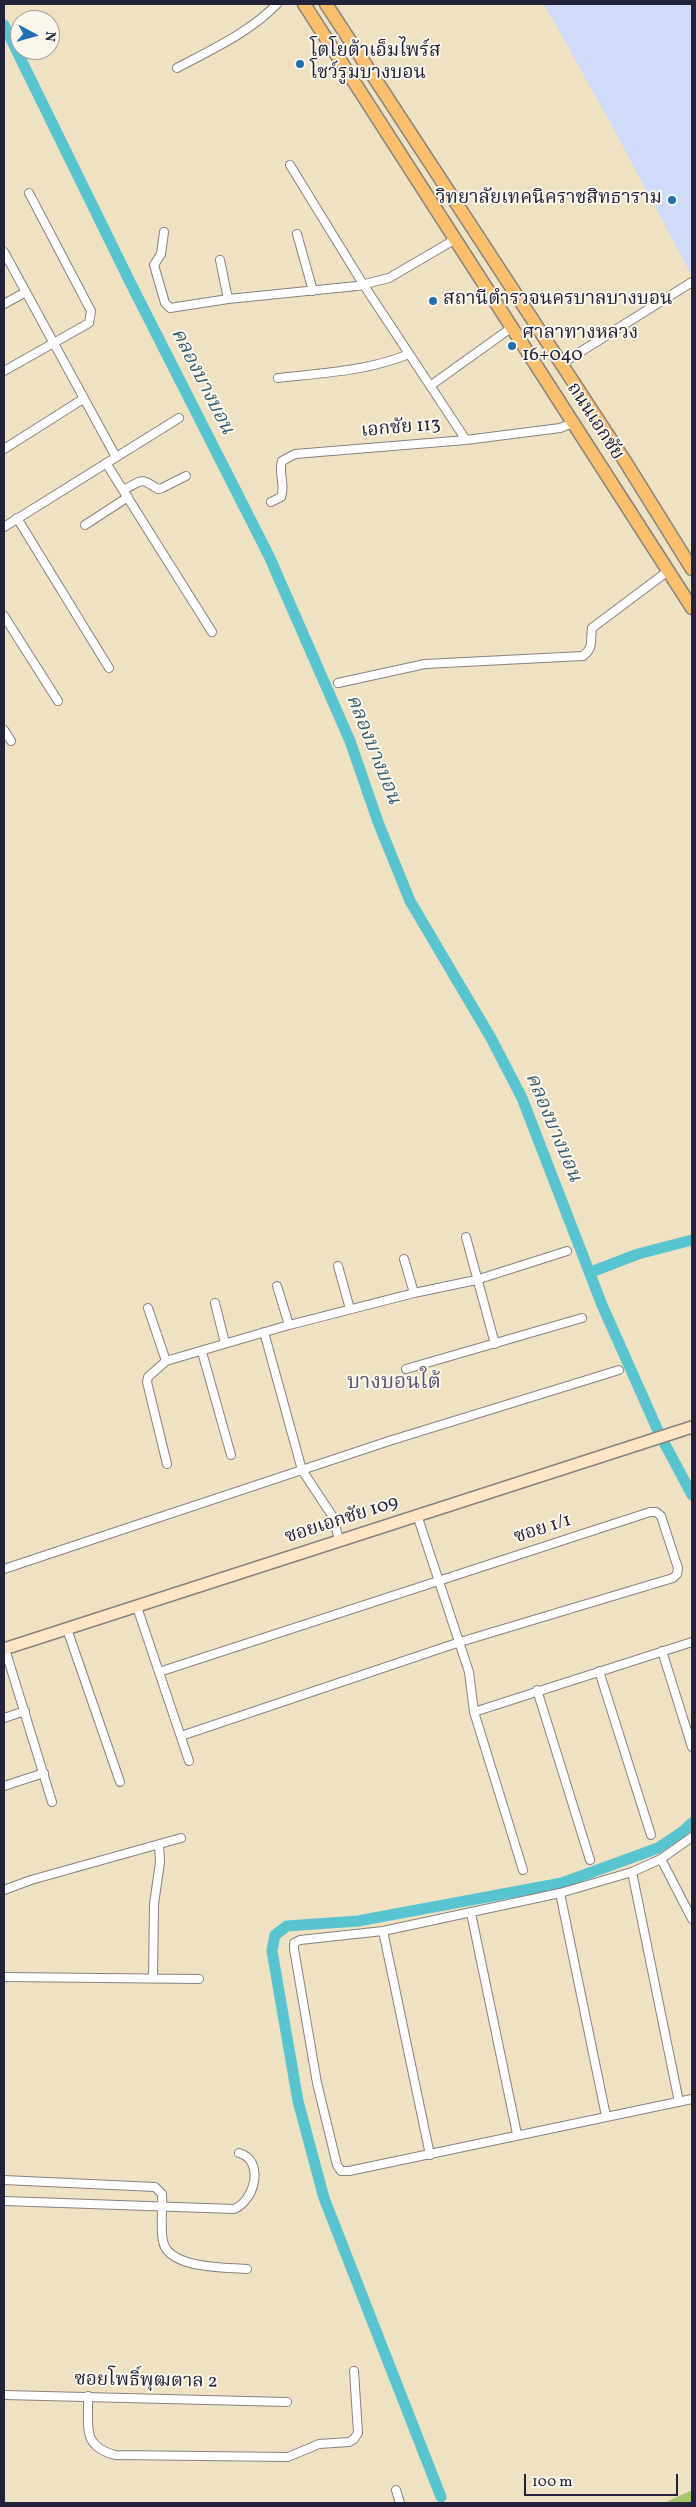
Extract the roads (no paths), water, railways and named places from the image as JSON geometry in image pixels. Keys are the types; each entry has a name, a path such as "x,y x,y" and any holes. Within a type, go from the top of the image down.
{"main road":[{"name":"ถนนเอกชัย","path":"304,4 692,608"},
{"name":"ถนนเอกชัย","path":"326,4 561,364 692,569"}],"street":[{"path":"177,68 230,39 264,17 277,4"},
{"path":"290,165 362,284 466,440"},
{"path":"4,371 89,323 92,318 91,311 29,192"},
{"path":"164,232 161,254 154,265 165,303 170,308 228,299 313,291 389,278 454,240"},
{"path":"297,234 313,291"},
{"path":"4,252 24,293 116,457"},
{"path":"220,260 228,299"},
{"path":"561,364 692,282"},
{"path":"4,304 24,293"},
{"path":"430,386 511,328"},
{"path":"278,378 351,370 392,361 409,354"},
{"path":"4,449 83,399"},
{"path":"4,527 179,418"},
{"name":"เอกชัย 113","path":"271,502 281,497 283,492 280,468 282,461 295,454 466,440 560,428 573,423"},
{"path":"106,463 212,632"},
{"path":"85,525 144,480 158,489 186,476"},
{"path":"18,518 108,668"},
{"path":"338,683 425,664 583,656 592,645 592,628 668,571"},
{"path":"4,616 58,701"},
{"path":"4,730 11,741"},
{"path":"466,1237 494,1344"},
{"path":"168,1464 147,1382 148,1377 166,1361 350,1309 476,1280 567,1252"},
{"path":"404,1259 414,1293"},
{"path":"338,1266 350,1309"},
{"path":"277,1286 289,1325"},
{"path":"215,1303 225,1343"},
{"path":"148,1308 166,1361"},
{"path":"406,1369 582,1318"},
{"path":"264,1332 302,1470 333,1517 339,1540"},
{"path":"202,1352 231,1455"},
{"path":"4,1569 302,1470 619,1370"},
{"name":"ซอยเอกชัย 109","path":"4,1649 692,1427"},
{"name":"ซอย 1/1","path":"159,1672 656,1512 661,1516 678,1568 677,1574 673,1578 460,1642"},
{"path":"417,1515 460,1642 469,1672 474,1712 524,1870"},
{"path":"137,1607 189,1761"},
{"path":"67,1629 120,1782"},
{"path":"181,1736 460,1642"},
{"path":"474,1712 537,1690 692,1642"},
{"path":"4,1649 52,1802"},
{"path":"662,1651 692,1747"},
{"path":"599,1671 651,1835"},
{"path":"537,1690 590,1860"},
{"path":"4,1718 25,1711"},
{"path":"4,1786 44,1773"},
{"path":"692,1837 661,1860 632,1872 560,1894 383,1931 300,1940 294,1943 317,2084 337,2165 341,2171 692,2099"},
{"path":"4,1890 30,1880 181,1838"},
{"path":"153,1978 154,1904 160,1862 159,1845"},
{"path":"661,1860 692,1919"},
{"path":"632,1872 679,2102"},
{"path":"560,1894 606,2116"},
{"path":"471,1913 517,2134"},
{"path":"383,1931 430,2154"},
{"path":"4,1977 199,1979"},
{"path":"4,2200 234,2209 240,2207 252,2189 254,2178 254,2165 248,2157 238,2154"},
{"path":"4,2180 150,2185 162,2194 163,2242 173,2257 190,2263 247,2269"},
{"path":"88,2396 90,2436 95,2447 103,2452 116,2454 288,2458 319,2444 349,2442 354,2439 358,2432 354,2371"},
{"name":"ซอยโพธิ์พุฒตาล 2","path":"4,2395 287,2402"},
{"path":"396,2490 400,2503"}],"waterway":[{"name":"คลองบางบอน","path":"4,25 131,284 269,556 350,741 378,822 410,901 491,1038 522,1098 602,1305 659,1433 692,1495"},
{"path":"591,1272 638,1254 692,1240"},
{"path":"441,2497 324,2198 298,2101 272,1951 275,1935 287,1926 358,1921 562,1883 658,1848 692,1823"}],"place":[{"name":"โตโยต้าเอ็มไพร์ส โชว์รูมบางบอน","path":"300,64"},
{"name":"วิทยาลัยเทคนิคราชสิทธาราม","path":"672,200"},
{"name":"สถานีตำรวจนครบาลบางบอน","path":"433,301"},
{"name":"ศาลาทางหลวง 16+040","path":"512,346"}],"district":[{"name":"บางบอนใต้","path":"394,1384"}]}
